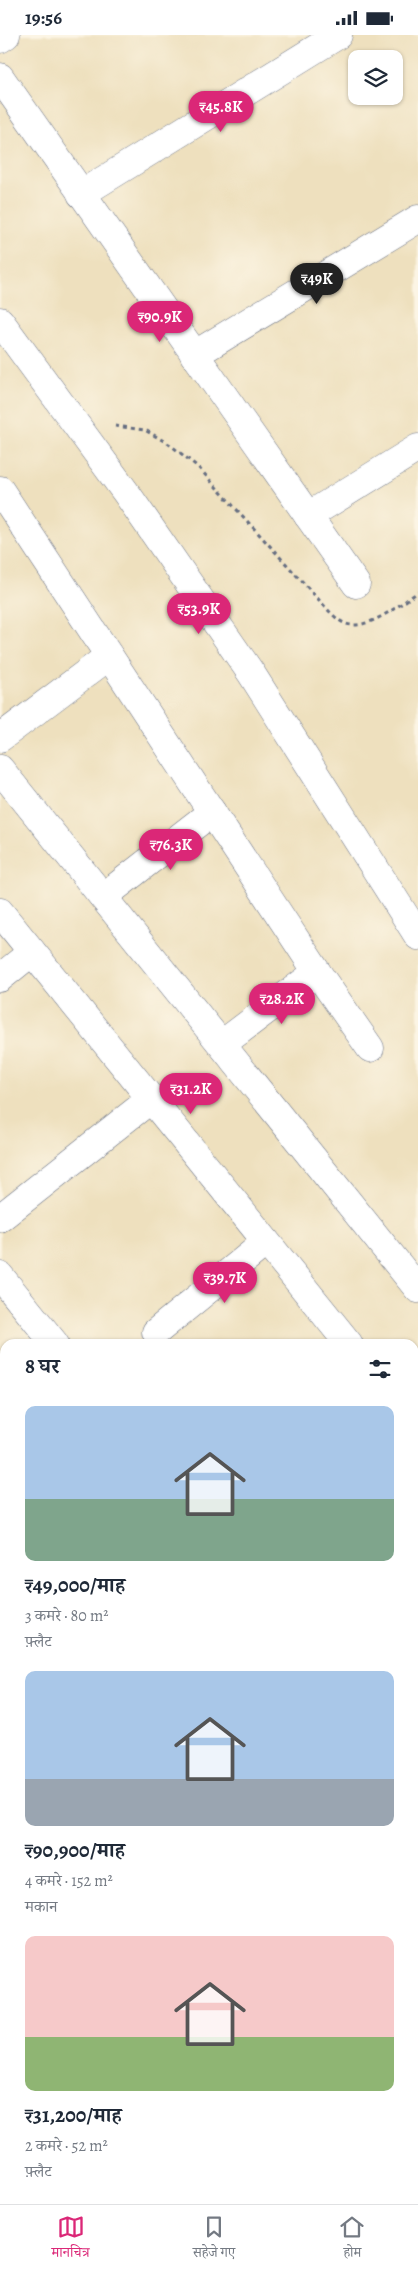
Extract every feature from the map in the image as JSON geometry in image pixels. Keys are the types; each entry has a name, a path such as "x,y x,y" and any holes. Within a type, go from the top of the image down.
{"street":[{"path":"0,39 6,35"},
{"path":"81,194 338,35"},
{"path":"0,77 356,584"},
{"path":"194,355 418,219"},
{"path":"0,321 127,494 250,673 418,936"},
{"path":"308,516 418,448"},
{"path":"1,494 317,972 370,1048"},
{"path":"0,738 109,656"},
{"path":"0,769 418,1289"},
{"path":"103,897 212,812"},
{"path":"0,912 345,1339"},
{"path":"0,978 32,953"},
{"path":"222,1044 317,972"},
{"path":"0,1217 152,1099"},
{"path":"156,1333 266,1242"},
{"path":"0,1276 51,1339"}],"path":[{"path":"111,425 145,430 169,444 198,467 328,611 345,624 364,624 379,618 418,593"}]}
